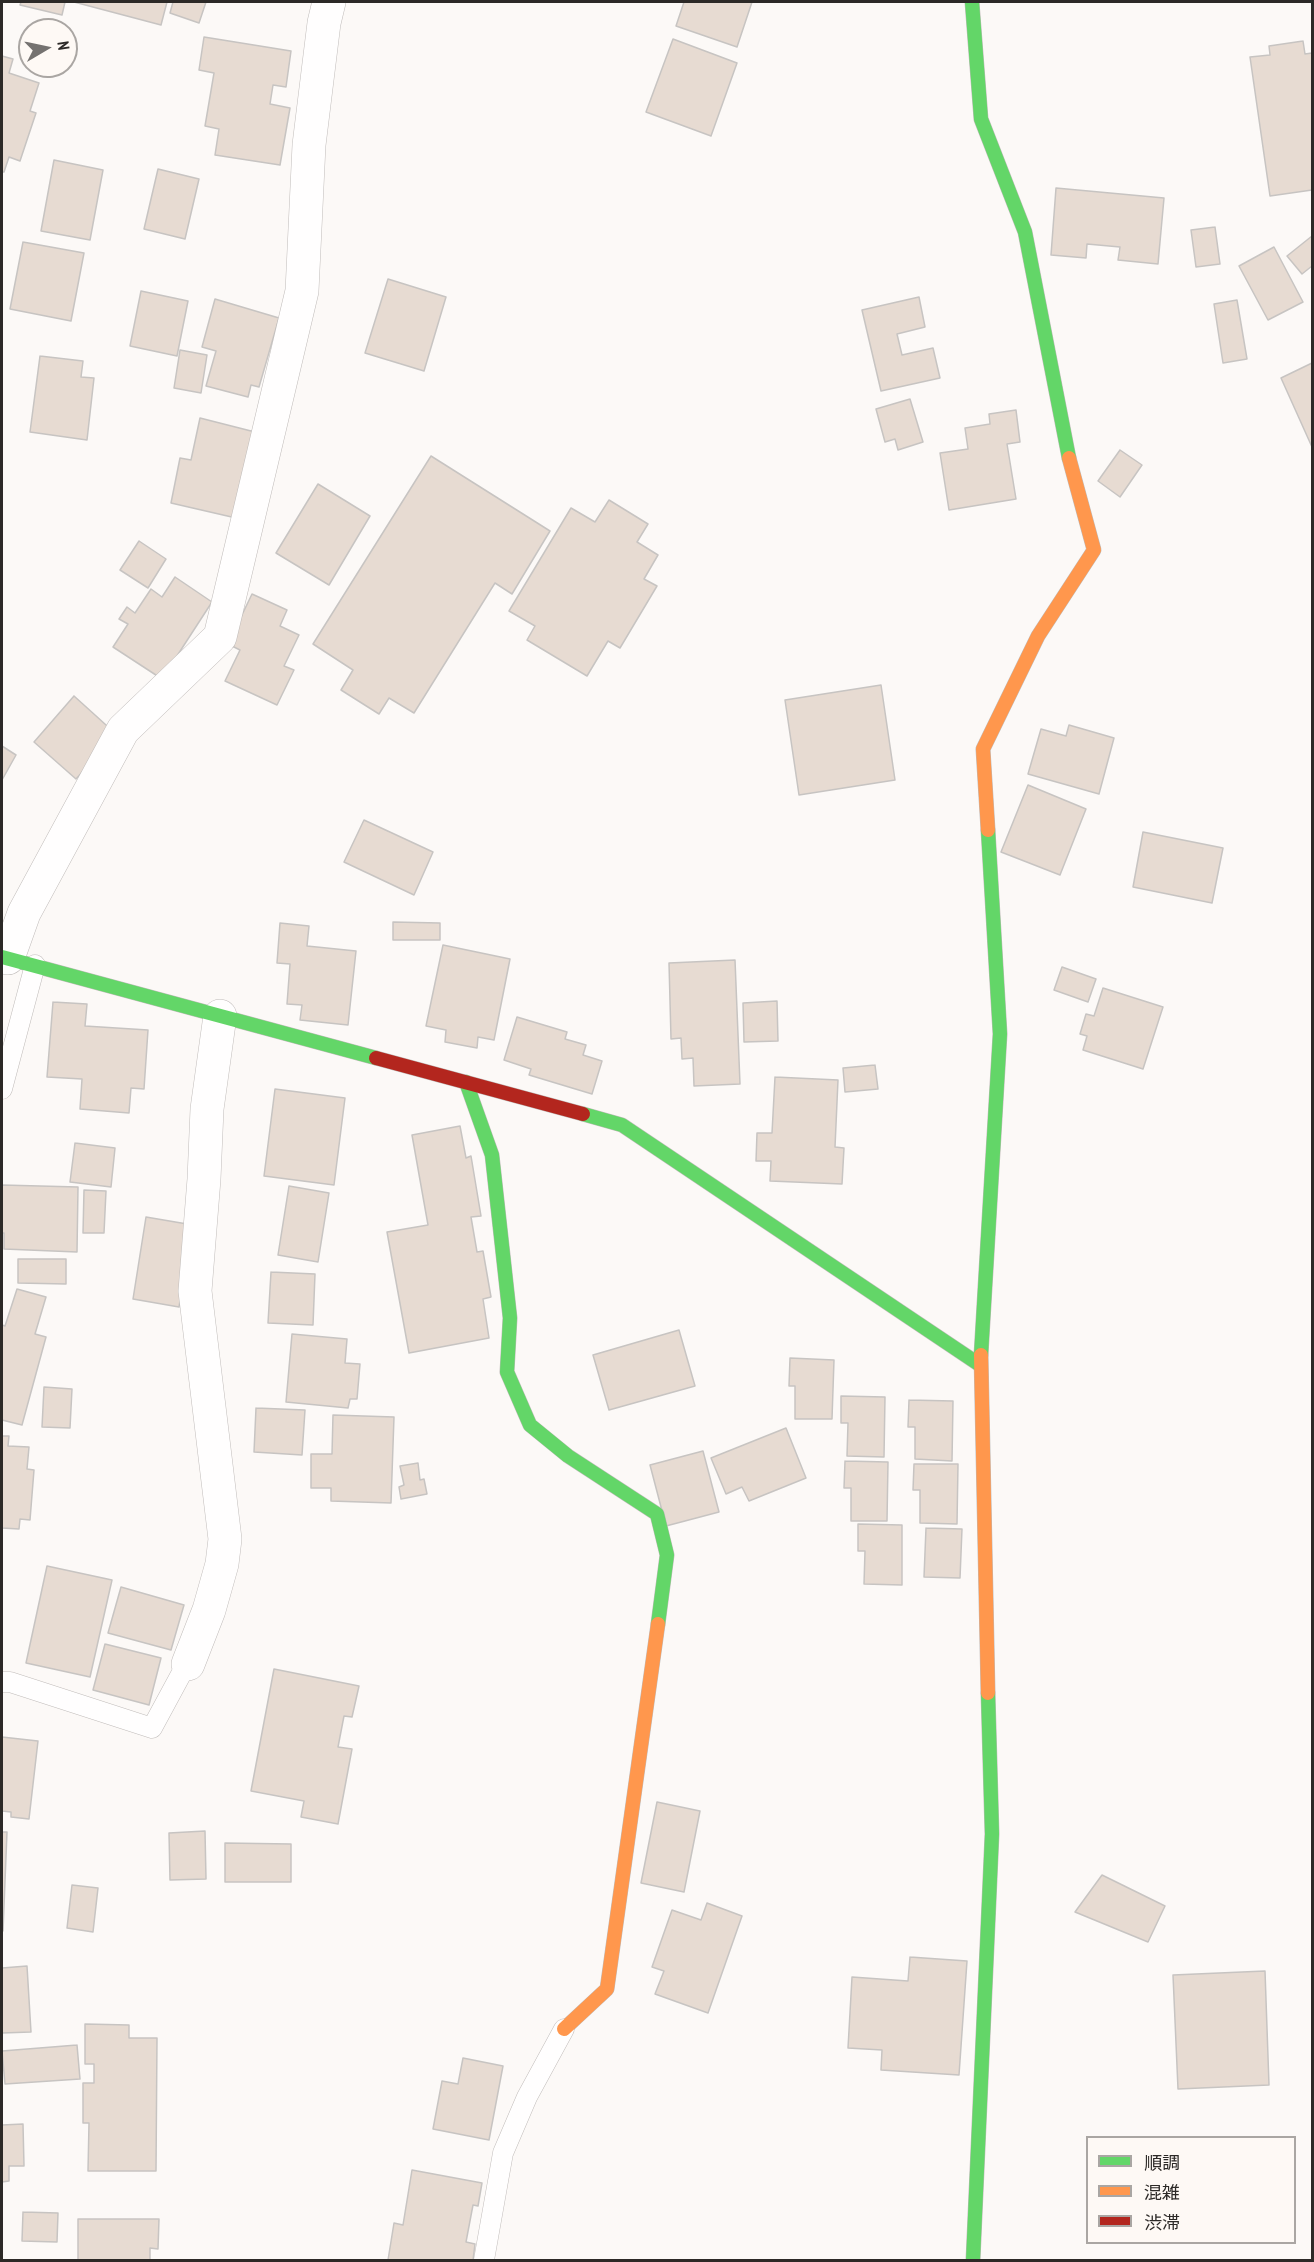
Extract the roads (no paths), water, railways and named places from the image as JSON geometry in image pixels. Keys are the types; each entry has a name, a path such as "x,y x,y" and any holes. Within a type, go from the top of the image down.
{"street":[{"path":"329,2 309,145 302,291 220,637 123,730 24,913 11,958 622,1125 980,1365"},
{"path":"972,2 981,119 1025,232 1066,446 1094,550 1038,636 983,749 1000,1034 980,1365 992,1834 973,2260"},
{"path":"190,1659 206,1619 222,1564 225,1539 195,1291 207,1109 220,1016"},
{"path":"466,1082 492,1155 510,1318 507,1372 530,1425 568,1456 657,1514 667,1555 607,1989 564,2029"}],"lane":[{"path":"2,1089 11,958"},
{"path":"2,1682 10,1682 152,1728 190,1659"},
{"path":"484,2260 503,2153 526,2097 564,2029"}]}
